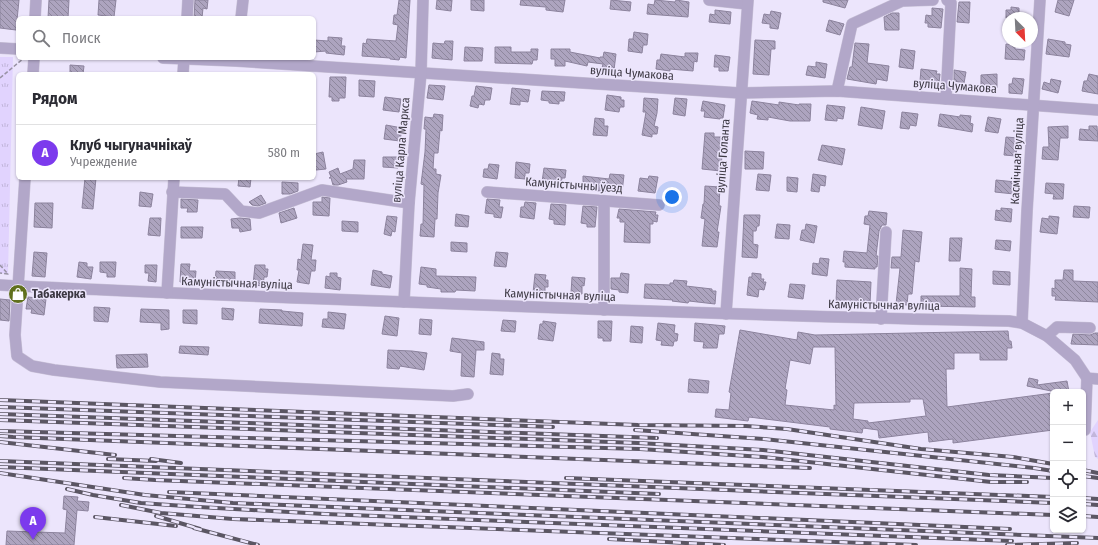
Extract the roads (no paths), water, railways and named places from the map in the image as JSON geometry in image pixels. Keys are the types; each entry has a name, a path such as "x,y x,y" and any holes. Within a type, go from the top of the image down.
{"street":[{"path":"36,0 36,16"},
{"path":"187,16 188,0"},
{"path":"241,16 243,0"},
{"name":"вуліца Карла Маркса","path":"404,302 409,204 421,73 423,0"},
{"path":"709,0 748,2"},
{"path":"837,91 852,24 902,1 933,0"},
{"path":"946,0 951,3 946,99"},
{"name":"Касмічная вуліца","path":"1022,323 1040,0"},
{"name":"вуліца Голанта","path":"726,314 740,93 748,2"},
{"path":"0,48 16,49"},
{"path":"33,72 34,60"},
{"path":"183,72 184,60"},
{"name":"вуліца Чумакова","path":"249,60 421,73 740,93 837,91 1098,110"},
{"path":"26,180 15,335 17,356 32,366 54,370 160,382 452,396 468,394"},
{"path":"167,293 174,180"},
{"path":"172,192 225,194 241,211 259,213 322,190 409,204"},
{"name":"Камуністычны ўезд","path":"487,192 660,205"},
{"path":"604,201 604,310"},
{"path":"881,319 886,232"},
{"name":"Камуністычная вуліца","path":"0,285 604,310 881,319 1009,321 1022,323 1047,336 1075,360 1092,378"},
{"path":"1047,336 1057,328 1090,328"},
{"path":"1086,425 1092,378"}],"railway":[{"path":"0,400 638,425 746,426 787,429 921,449 1013,457 1050,463"},
{"path":"0,407 553,427"},
{"path":"0,414 657,438"},
{"path":"0,420 638,443 763,450 989,475 1050,478"},
{"path":"635,430 764,439 1050,471"},
{"path":"0,431 640,449 763,457 991,482 1027,482"},
{"path":"0,436 810,468"},
{"path":"0,442 115,455"},
{"path":"108,459 156,461"},
{"path":"151,459 181,463"},
{"path":"0,461 1050,503"},
{"path":"0,467 659,494"},
{"path":"1086,471 1098,473"},
{"path":"0,473 145,495 233,503 1098,538"},
{"path":"1086,476 1098,478"},
{"path":"124,478 1050,515"},
{"path":"566,478 1050,497"},
{"path":"67,489 141,503 325,514 1012,541"},
{"path":"169,492 1010,529"},
{"path":"1086,498 1098,499"},
{"path":"1086,504 1098,505"},
{"path":"121,505 161,513 233,519 916,545"},
{"path":"156,516 200,529"},
{"path":"1086,516 1098,517"},
{"path":"95,517 176,526"},
{"path":"194,528 258,545"},
{"path":"609,539 724,545"},
{"path":"1007,545 1077,543"}],"place":[{"name":"Табакерка","path":"18,294"},
{"name":"Клуб чыгуначнікаў","path":"33,540"}]}
